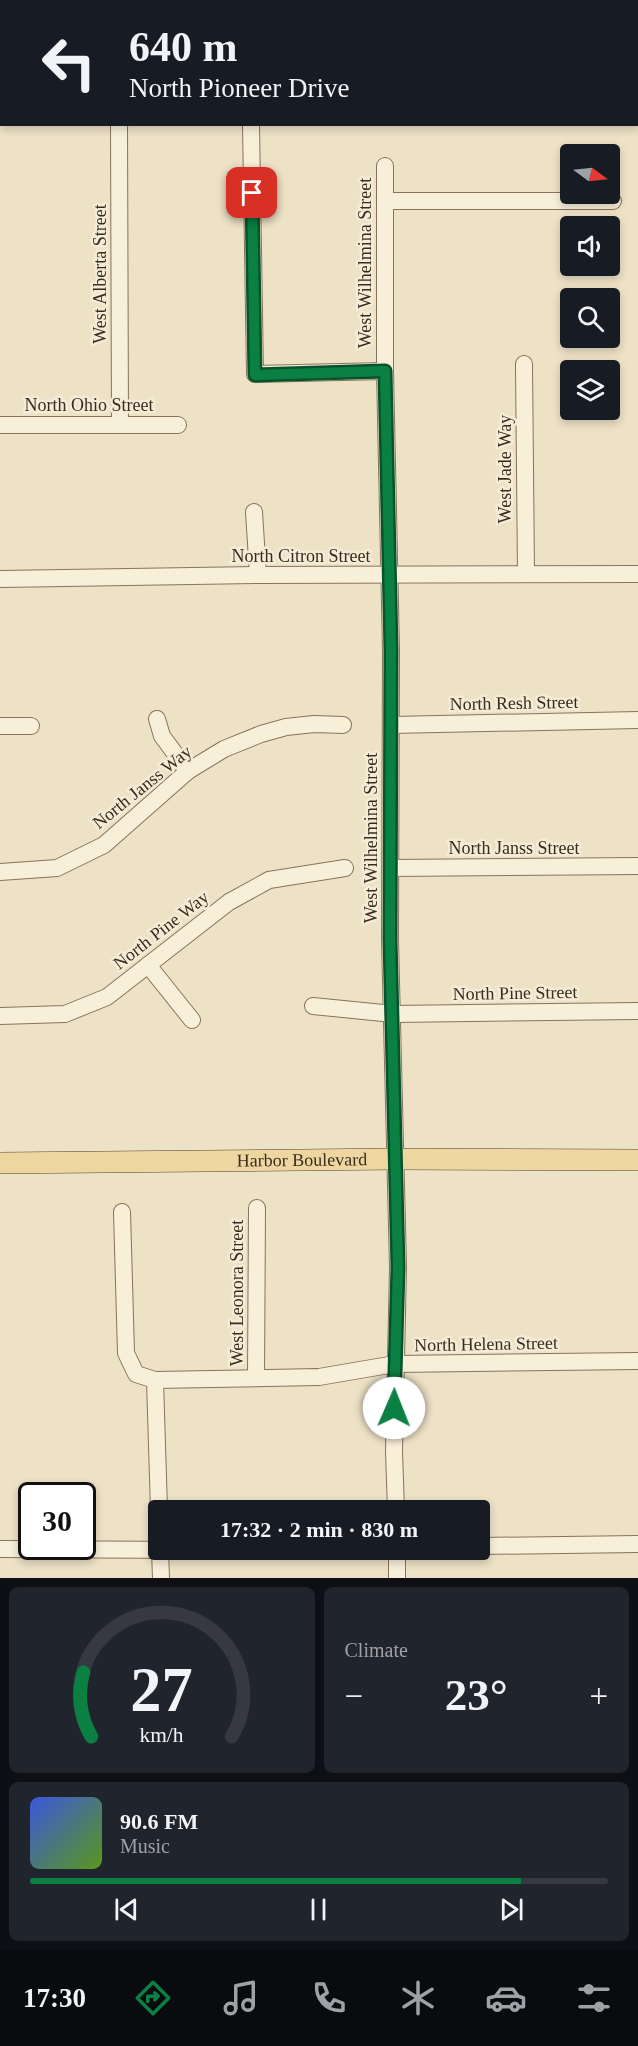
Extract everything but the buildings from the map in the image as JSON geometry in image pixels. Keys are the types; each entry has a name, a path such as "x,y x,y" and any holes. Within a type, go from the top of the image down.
{"main road":[{"name":"Harbor Boulevard","path":"0,1163 394,1159 638,1160"}],"street":[{"name":"West Alberta Street","path":"119,126 120,424"},
{"path":"251,126 255,375 385,371"},
{"name":"West Wilhelmina Street","path":"385,166 385,371 391,650 390,940 398,1267 395,1365 396,1500"},
{"path":"386,201 560,201"},
{"name":"West Jade Way","path":"524,364 526,574"},
{"name":"North Ohio Street","path":"0,425 178,425"},
{"path":"254,512 258,576"},
{"name":"North Citron Street","path":"0,579 638,574"},
{"path":"157,720 162,736 188,771"},
{"name":"North Resh Street","path":"391,726 638,720"},
{"name":"North Janss Way","path":"0,872 57,868 104,845 188,771 224,749 286,727 314,724 343,725"},
{"path":"0,726 31,726"},
{"name":"North Janss Street","path":"391,868 638,866"},
{"name":"North Pine Way","path":"0,1016 65,1014 107,997 229,902 269,880 345,868"},
{"path":"148,965 192,1020"},
{"name":"North Pine Street","path":"313,1006 393,1014 638,1011"},
{"name":"West Leonora Street","path":"256,1377 257,1208"},
{"path":"122,1212 126,1353 136,1374 155,1380 159,1500"},
{"name":"North Helena Street","path":"155,1380 319,1377 395,1365 638,1361"},
{"path":"490,1546 638,1544"},
{"path":"0,1549 148,1550"},
{"path":"160,1560 161,1578"},
{"path":"397,1560 397,1578"}],"route":[{"path":"252,193 255,375 385,371 391,650 390,940 398,1267 394,1408"}]}
